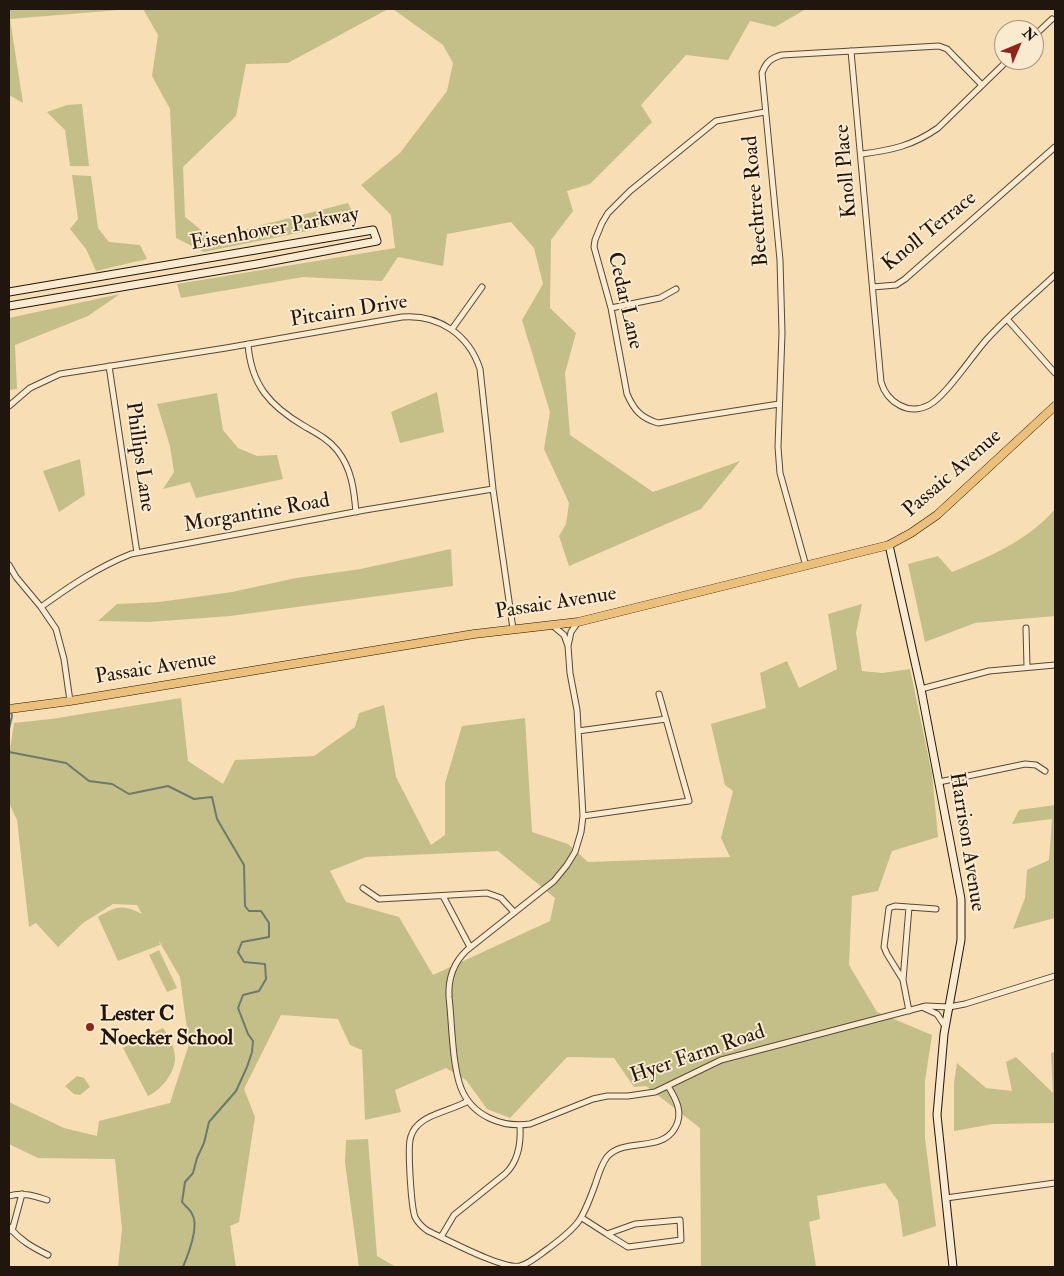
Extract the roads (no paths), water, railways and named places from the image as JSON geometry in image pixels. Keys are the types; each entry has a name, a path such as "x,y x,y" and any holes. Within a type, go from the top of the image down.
{"main road":[{"name":"Passaic Avenue","path":"11,709 70,701 474,634 578,622 890,545 936,515 1055,406"}],"street":[{"path":"1044,27 1052,19"},
{"name":"Beechtree Road","path":"806,566 780,473 778,447 782,333 780,260 762,73 771,59 782,55 939,46 947,49 981,84"},
{"name":"Knoll Place","path":"852,51 873,287"},
{"path":"862,154 889,150 926,136 938,128 997,70"},
{"name":"Cedar Lane","path":"765,112 716,121 630,191 608,213 598,232 594,247 611,308 627,394 635,410 644,418 658,423 671,422 779,404"},
{"name":"Knoll Terrace","path":"1055,147 905,279 896,285 873,287 881,382 886,395 896,404 910,409 923,408 935,401 988,338 1055,275"},
{"name":"Eisenhower Parkway","path":"9,292 373,230 377,241 9,306"},
{"path":"452,329 482,287"},
{"path":"611,308 660,298 676,289"},
{"name":"Pitcairn Drive","path":"9,406 30,388 49,378 70,372 410,317 431,319 452,329 462,338 472,349 480,369 493,489 513,629"},
{"path":"1007,319 1055,373"},
{"path":"248,344 253,372 266,396 286,415 326,438 342,458 352,481 356,512"},
{"name":"Phillips Lane","path":"109,366 137,553"},
{"name":"Morgantine Road","path":"41,607 96,570 115,560 137,553 356,512 493,489"},
{"name":"Harrison Avenue","path":"890,545 921,689 961,900 962,924 959,954 946,1026 937,1116 953,1267"},
{"path":"9,565 28,593 56,628 70,701"},
{"name":"Hyer Farm Road","path":"568,646 571,632 578,622"},
{"name":"Hyer Farm Road","path":"552,625 564,634 568,646 578,731 583,816 580,839 568,865 554,881 470,947 454,968 449,990 456,1071 461,1090 478,1111 492,1120 520,1126 544,1120 593,1099 648,1094 721,1060 929,1005 949,1007 965,1004 1055,976"},
{"path":"1026,628 1027,667"},
{"path":"921,689 989,671 1055,665"},
{"path":"583,816 689,801 659,694"},
{"path":"578,731 666,719"},
{"path":"939,782 1025,764 1036,766 1045,771"},
{"path":"363,888 379,899 493,894 506,902 514,912"},
{"path":"443,896 470,947"},
{"path":"903,980 884,947 889,908 895,906 936,909"},
{"path":"909,907 903,980 909,1011"},
{"path":"921,1007 937,1014 946,1026"},
{"path":"468,1101 422,1122 414,1130 410,1139 414,1215 422,1227 441,1237 500,1263 516,1266 532,1260 566,1236 582,1218 602,1165 607,1157 621,1149 657,1142 673,1132 679,1114 678,1106 668,1086"},
{"path":"441,1237 454,1215 509,1171 520,1142 520,1126"},
{"path":"946,1198 1055,1183"},
{"path":"22,1194 10,1229 26,1244 48,1255"},
{"path":"9,1196 30,1194 47,1200"},
{"path":"582,1218 607,1234 628,1247 681,1240 680,1220 636,1224 607,1234"}],"waterway":[{"path":"9,729 11,712"},
{"path":"9,752 66,763 89,781 112,784 129,794 168,786 194,799 212,797 217,819 244,865 245,906 249,911 261,911 269,923 269,937 242,942 238,952 244,962 265,964 266,979 259,991 243,995 238,1008 248,1034 253,1041 252,1052 236,1091 209,1122 204,1143 193,1173 185,1182 182,1202 191,1212 195,1226 183,1267"}],"place":[{"name":"Lester C Noecker School","path":"90,1027"}]}
